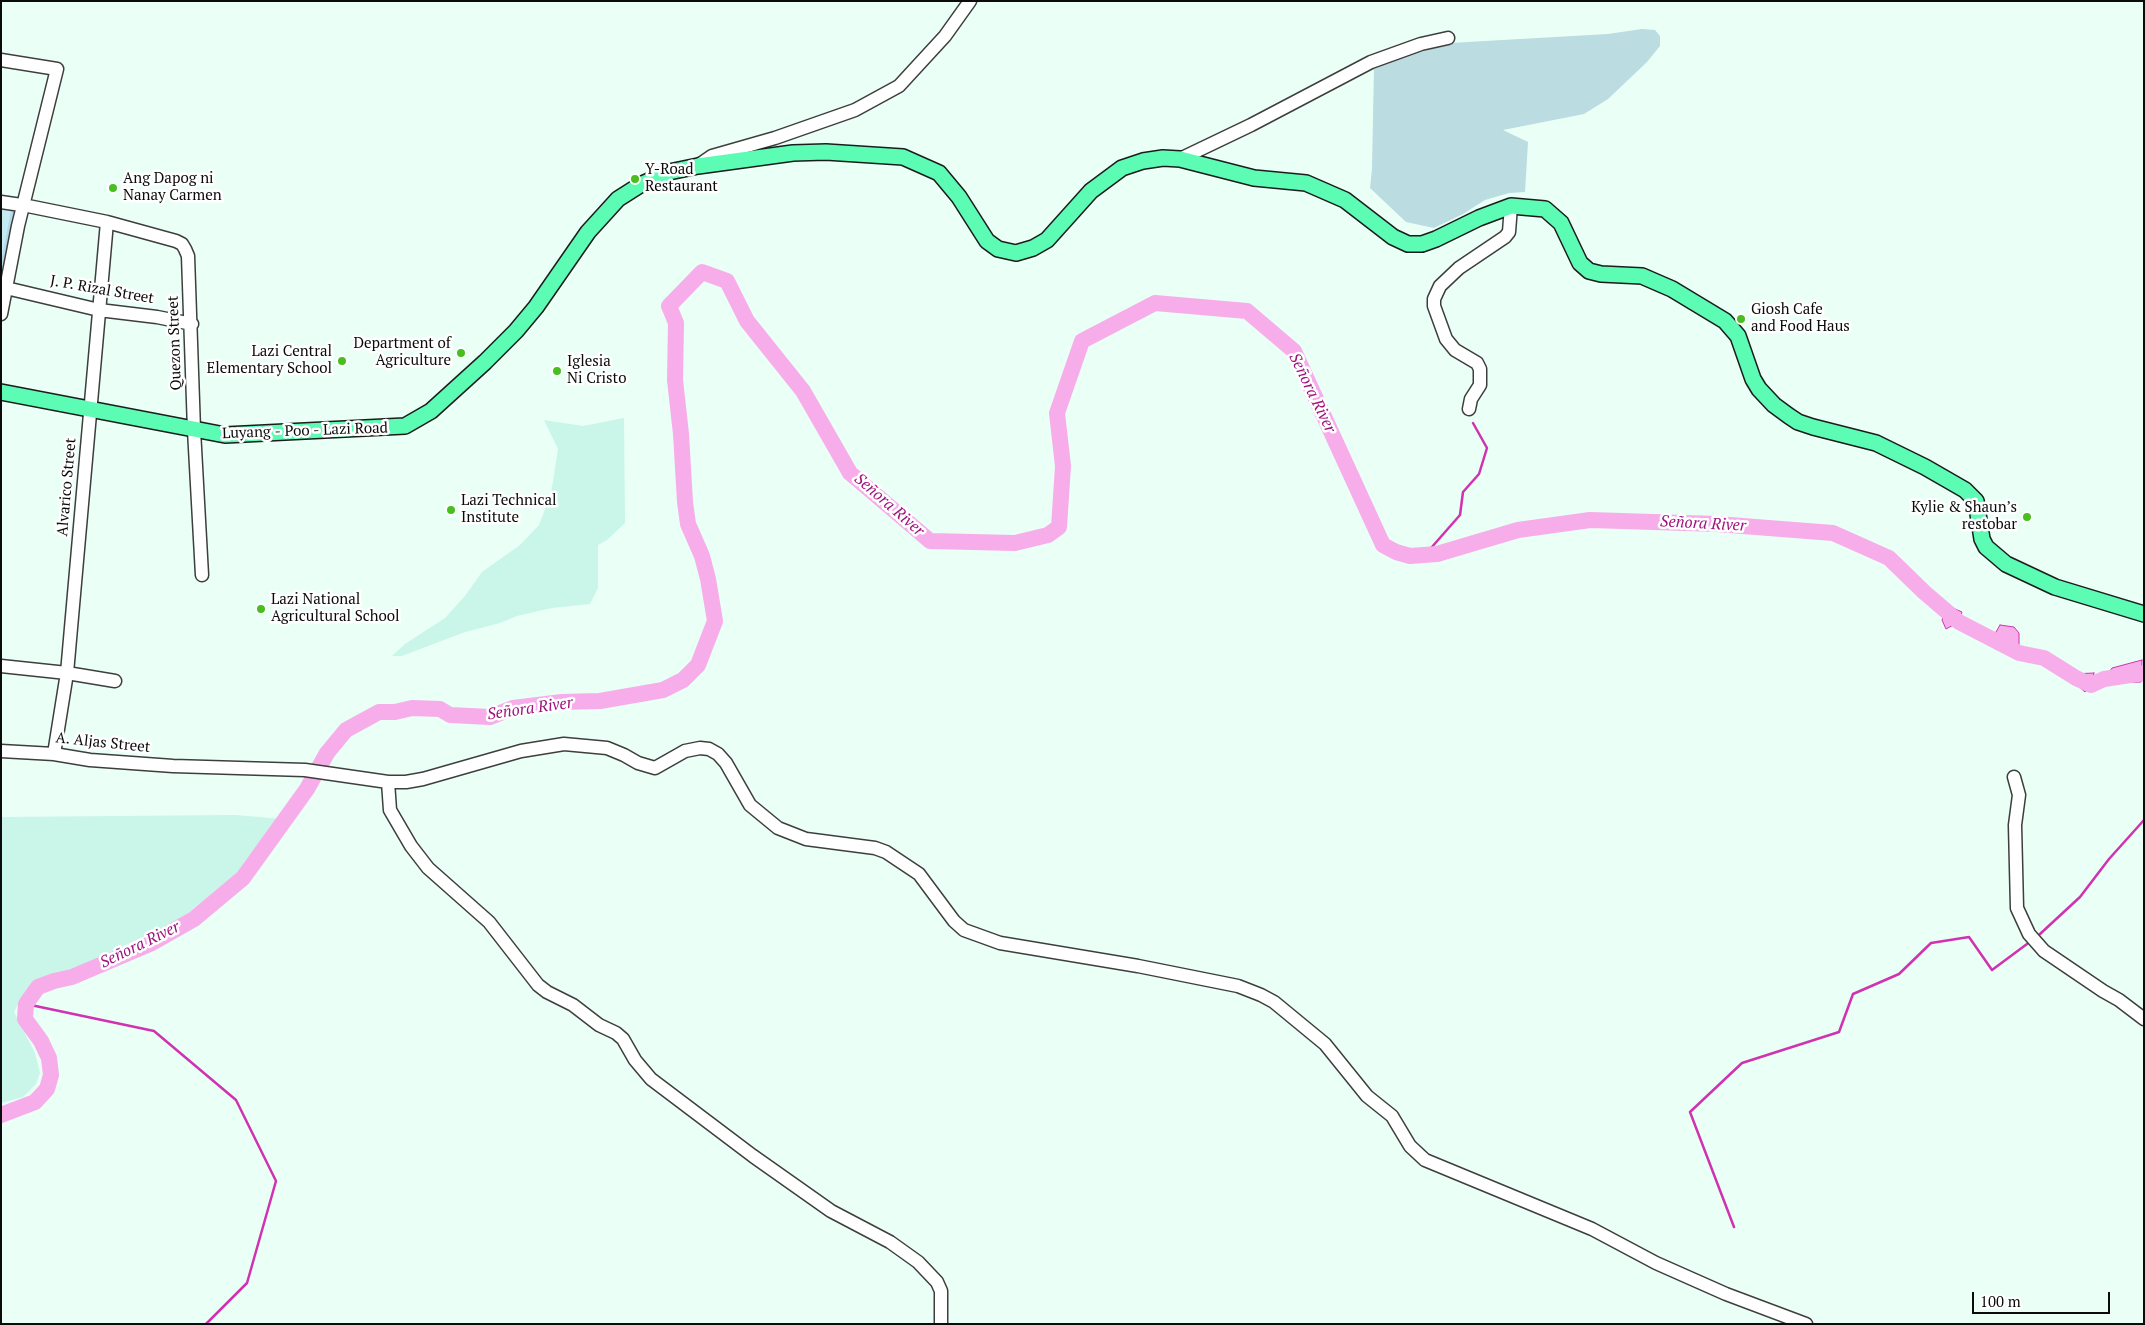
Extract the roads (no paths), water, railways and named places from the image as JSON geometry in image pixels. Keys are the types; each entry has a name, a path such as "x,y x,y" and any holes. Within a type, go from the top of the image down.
{"main road":[{"name":"Luyang - Poo - Lazi Road","path":"1,392 225,435 405,426 431,411 516,331 536,307 588,232 618,199 640,185 669,172 698,166 794,153 826,152 902,157 939,173 959,197 987,242 998,249 1016,253 1034,248 1046,240 1091,191 1122,168 1156,159 1180,159 1254,178 1306,183 1345,200 1393,237 1408,244 1422,244 1436,239 1479,218 1511,206 1532,206 1545,209 1561,222 1580,263 1589,271 1602,274 1642,276 1660,283 1718,315 1738,336 1753,379 1759,389 1788,416 1813,426 1876,443 1925,467 1965,490 1976,501 1982,539 1986,547 2006,564 2055,587 2144,614"}],"street":[{"path":"698,166 712,156 775,138 855,110 899,86 945,36 970,1"},
{"path":"1180,159 1251,125 1371,62 1421,44 1448,38"},
{"path":"1,60 56,69 1,314"},
{"path":"1,202 107,222"},
{"path":"1469,409 1480,385 1480,370 1477,363 1455,350 1446,339 1434,306 1434,300 1440,286 1459,268 1505,237 1509,232 1511,206"},
{"name":"Quezon Street","path":"107,222 176,241 182,244 188,256 192,324 194,430 202,575"},
{"name":"Alvarico Street","path":"54,754 67,673 107,222"},
{"name":"J. P. Rizal Street","path":"6,288 99,310 157,317 192,324"},
{"path":"1,666 67,673 115,681"},
{"name":"A. Aljas Street","path":"1,751 54,754 90,760 202,767 305,770 388,782 406,782 520,752 564,744 607,748 624,754 638,763 655,768 685,751 700,748 709,749 726,762 750,805 778,828 806,839 875,848 892,855 919,874 949,914 964,930 1000,943 1238,986 1261,995 1274,1002 1325,1044 1367,1096 1392,1116 1406,1142 1425,1160 1596,1231 1656,1263 1726,1294 1806,1324"},
{"path":"2014,777 2019,795 2016,825 2017,908 2029,934 2044,951 2119,1000 2144,1019"},
{"path":"388,782 390,810 411,846 428,868 489,922 538,985 547,992 573,1005 599,1025 609,1028 616,1033 623,1039 635,1060 651,1079 766,1166 831,1211 890,1242 918,1262 937,1282 941,1292 941,1324"}],"waterway":[{"name":"Señora River","path":"1,1115 35,1102 47,1089 51,1075 49,1058 41,1041 25,1019 26,1004 38,987 72,977 150,944 194,919 243,878 307,789 327,753 346,730 379,712 395,712 412,708 440,709 450,715 490,717 513,708 562,702 600,701 663,690 683,680 698,665 715,621 702,556 688,524 675,380 676,323 669,306 702,272 727,281 747,321 803,391 850,473 930,541 1015,543 1048,535 1059,527 1063,466 1057,413 1082,341 1155,303 1247,311 1294,351 1383,545 1396,552 1410,556 1437,554 1518,530 1590,520 1717,524 1833,533 1889,558 1959,622 2019,653 2044,658 2091,685 2104,679 2144,673"},
{"path":"1424,556 1460,515 1463,492 1479,474 1487,448 1473,423"},
{"path":"2040,934 2080,897 2109,859 2144,820"},
{"path":"1734,1227 1690,1112 1742,1063 1839,1032 1853,994 1899,974 1931,943 1969,937 1992,970 2027,944"},
{"path":"26,1004 154,1031 236,1100 276,1181 247,1283 206,1324"}],"place":[{"name":"Y-Road Restaurant","path":"635,179"},
{"name":"Ang Dapog ni Nanay Carmen","path":"113,188"},
{"name":"Giosh Cafe and Food Haus","path":"1741,319"},
{"name":"Department of Agriculture","path":"461,353"},
{"name":"Lazi Central Elementary School","path":"342,361"},
{"name":"Iglesia Ni Cristo","path":"557,371"},
{"name":"Lazi Technical Institute","path":"451,510"},
{"name":"Kylie & Shaun’s restobar","path":"2027,517"},
{"name":"Lazi National Agricultural School","path":"261,609"}]}
